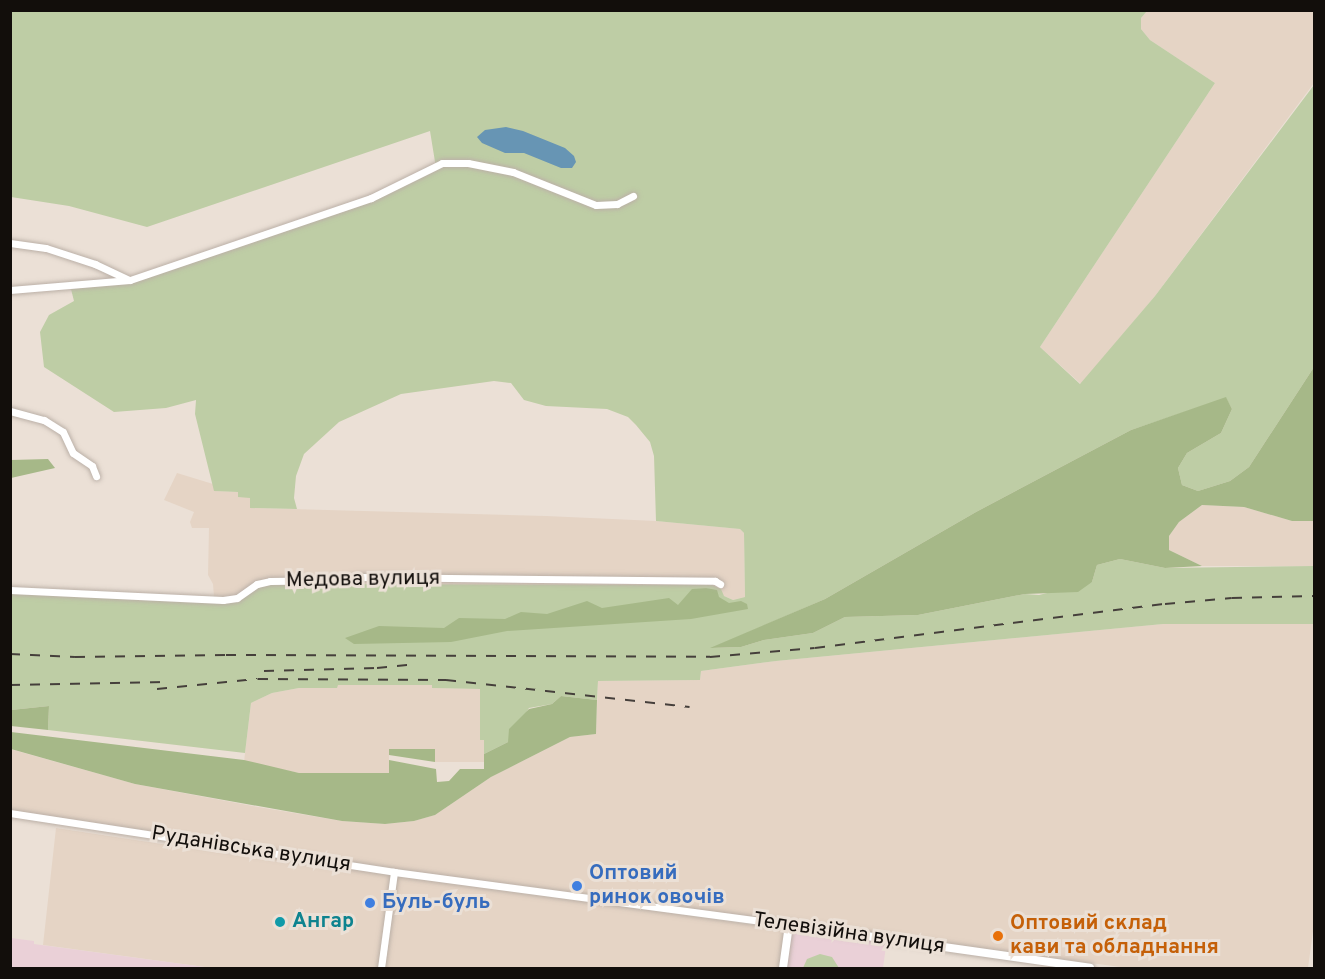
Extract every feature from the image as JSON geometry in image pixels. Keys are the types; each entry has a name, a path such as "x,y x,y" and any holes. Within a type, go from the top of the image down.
{"street":[{"path":"10,290 130,280 370,198 442,163 468,164 513,172 596,205 617,204 633,196"},
{"path":"10,243 56,251 95,264 130,280"},
{"path":"10,411 44,420 63,432 73,453 92,466 96,476"},
{"name":"Медова вулиця","path":"10,590 223,600 237,598 257,584 270,581 343,580 359,577 715,581 720,584"},
{"name":"Руданівська вулиця","path":"10,813 394,872"},
{"path":"381,969 394,872"},
{"name":"Телевізійна вулиця","path":"394,872 789,925 1089,969"},
{"path":"783,969 789,925"}],"shaded area":[{"path":"1147,11 1314,11 1314,83 1155,296 1081,384 1040,347 1215,83 1150,40 1141,29 1141,18"},
{"path":"177,473 213,484 215,491 238,492 250,498 251,508 546,516 656,521 740,529 744,533 745,597 733,600 724,596 270,584 237,600 214,597 213,584 208,575 209,528 192,528 190,522 194,512 164,500"},
{"path":"1202,505 1244,507 1292,521 1314,521 1314,566 1202,566 1169,550 1169,536 1179,522"},
{"path":"1255,622 1314,624 1314,924 1308,968 1128,968 497,884 11,810 10,749 135,784 253,806 342,821 385,824 414,821 435,815 491,777 570,737 596,734 598,681 700,680 701,671 776,661 1163,624"},
{"path":"337,685 433,685 433,688 480,689 480,740 484,740 484,762 435,762 435,749 389,749 389,773 299,773 244,762 251,703 272,693 299,688 337,688"},
{"path":"56,828 254,858 294,859 789,930 783,968 212,968 43,945"},
{"path":"789,925 887,939 883,968 783,968"},
{"path":"11,938 34,941 34,944 212,968 11,968"}],"green space":[{"path":"11,11 1147,11 1141,18 1141,29 1150,40 1215,83 1040,347 1080,384 1155,296 1314,85 1314,367 1249,467 1230,481 1198,491 1182,485 1178,468 1187,453 1221,433 1232,409 1226,398 1131,430 976,512 825,599 712,648 741,647 764,640 813,633 845,617 918,615 1025,594 1039,595 1092,582 1097,565 1120,559 1165,568 1314,566 1314,624 1163,624 776,661 701,671 700,680 598,681 597,700 561,696 552,704 529,708 508,742 484,754 484,740 480,740 480,689 432,688 432,685 338,685 337,688 299,688 272,693 251,703 245,753 48,730 49,706 11,710 11,593 223,603 258,585 270,584 712,585 721,589 724,596 733,600 745,597 744,533 740,529 656,521 654,456 650,442 628,417 607,409 546,406 524,400 511,383 494,381 401,394 339,422 304,454 296,476 294,498 297,509 250,508 250,498 238,497 238,492 214,491 195,414 196,400 166,408 114,412 44,367 40,332 49,315 74,301 71,289 132,282 373,200 436,168 430,131 147,227 69,206 11,197"},
{"path":"1314,367 1314,521 1292,521 1244,507 1202,505 1179,522 1169,536 1169,550 1202,566 1165,568 1120,559 1097,565 1092,582 1078,592 1025,594 918,615 845,617 813,633 764,640 741,647 710,648 825,599 976,512 1131,430 1226,397 1232,409 1221,433 1187,453 1178,468 1182,485 1198,491 1230,481 1249,467"},
{"path":"48,459 55,468 11,478 11,460"},
{"path":"692,589 717,590 719,597 729,603 741,601 747,604 748,609 691,619 507,631 451,642 354,644 345,638 379,626 444,628 459,618 505,619 521,612 547,614 587,601 602,608 669,598 678,605"},
{"path":"561,696 597,700 596,734 570,737 491,777 435,815 414,821 385,824 342,821 135,784 11,749 11,732 244,760 299,773 389,773 389,760 436,769 437,782 449,781 460,769 484,769 484,754 508,742 509,729 529,709 552,704"},
{"path":"49,706 48,730 11,726 11,710"},
{"path":"389,749 435,749 435,762 389,755"},
{"path":"820,954 832,957 839,968 803,968 807,959"}],"water":[{"path":"506,127 523,131 565,148 574,156 576,162 572,168 561,168 524,153 505,153 482,143 477,137 485,130"}],"railway":[{"path":"10,654 75,657 226,655 710,657 815,648 1165,604 1232,598 1314,596"},
{"path":"264,671 377,668 417,664"},
{"path":"157,689 258,679 446,680 690,707"},
{"path":"10,685 166,682"}],"place":[{"name":"Оптовий ринок овочів","path":"577,886"},
{"name":"Буль-буль","path":"370,903"},
{"name":"Ангар","path":"280,922"},
{"name":"Оптовий склад кави та обладнання","path":"998,936"}]}
